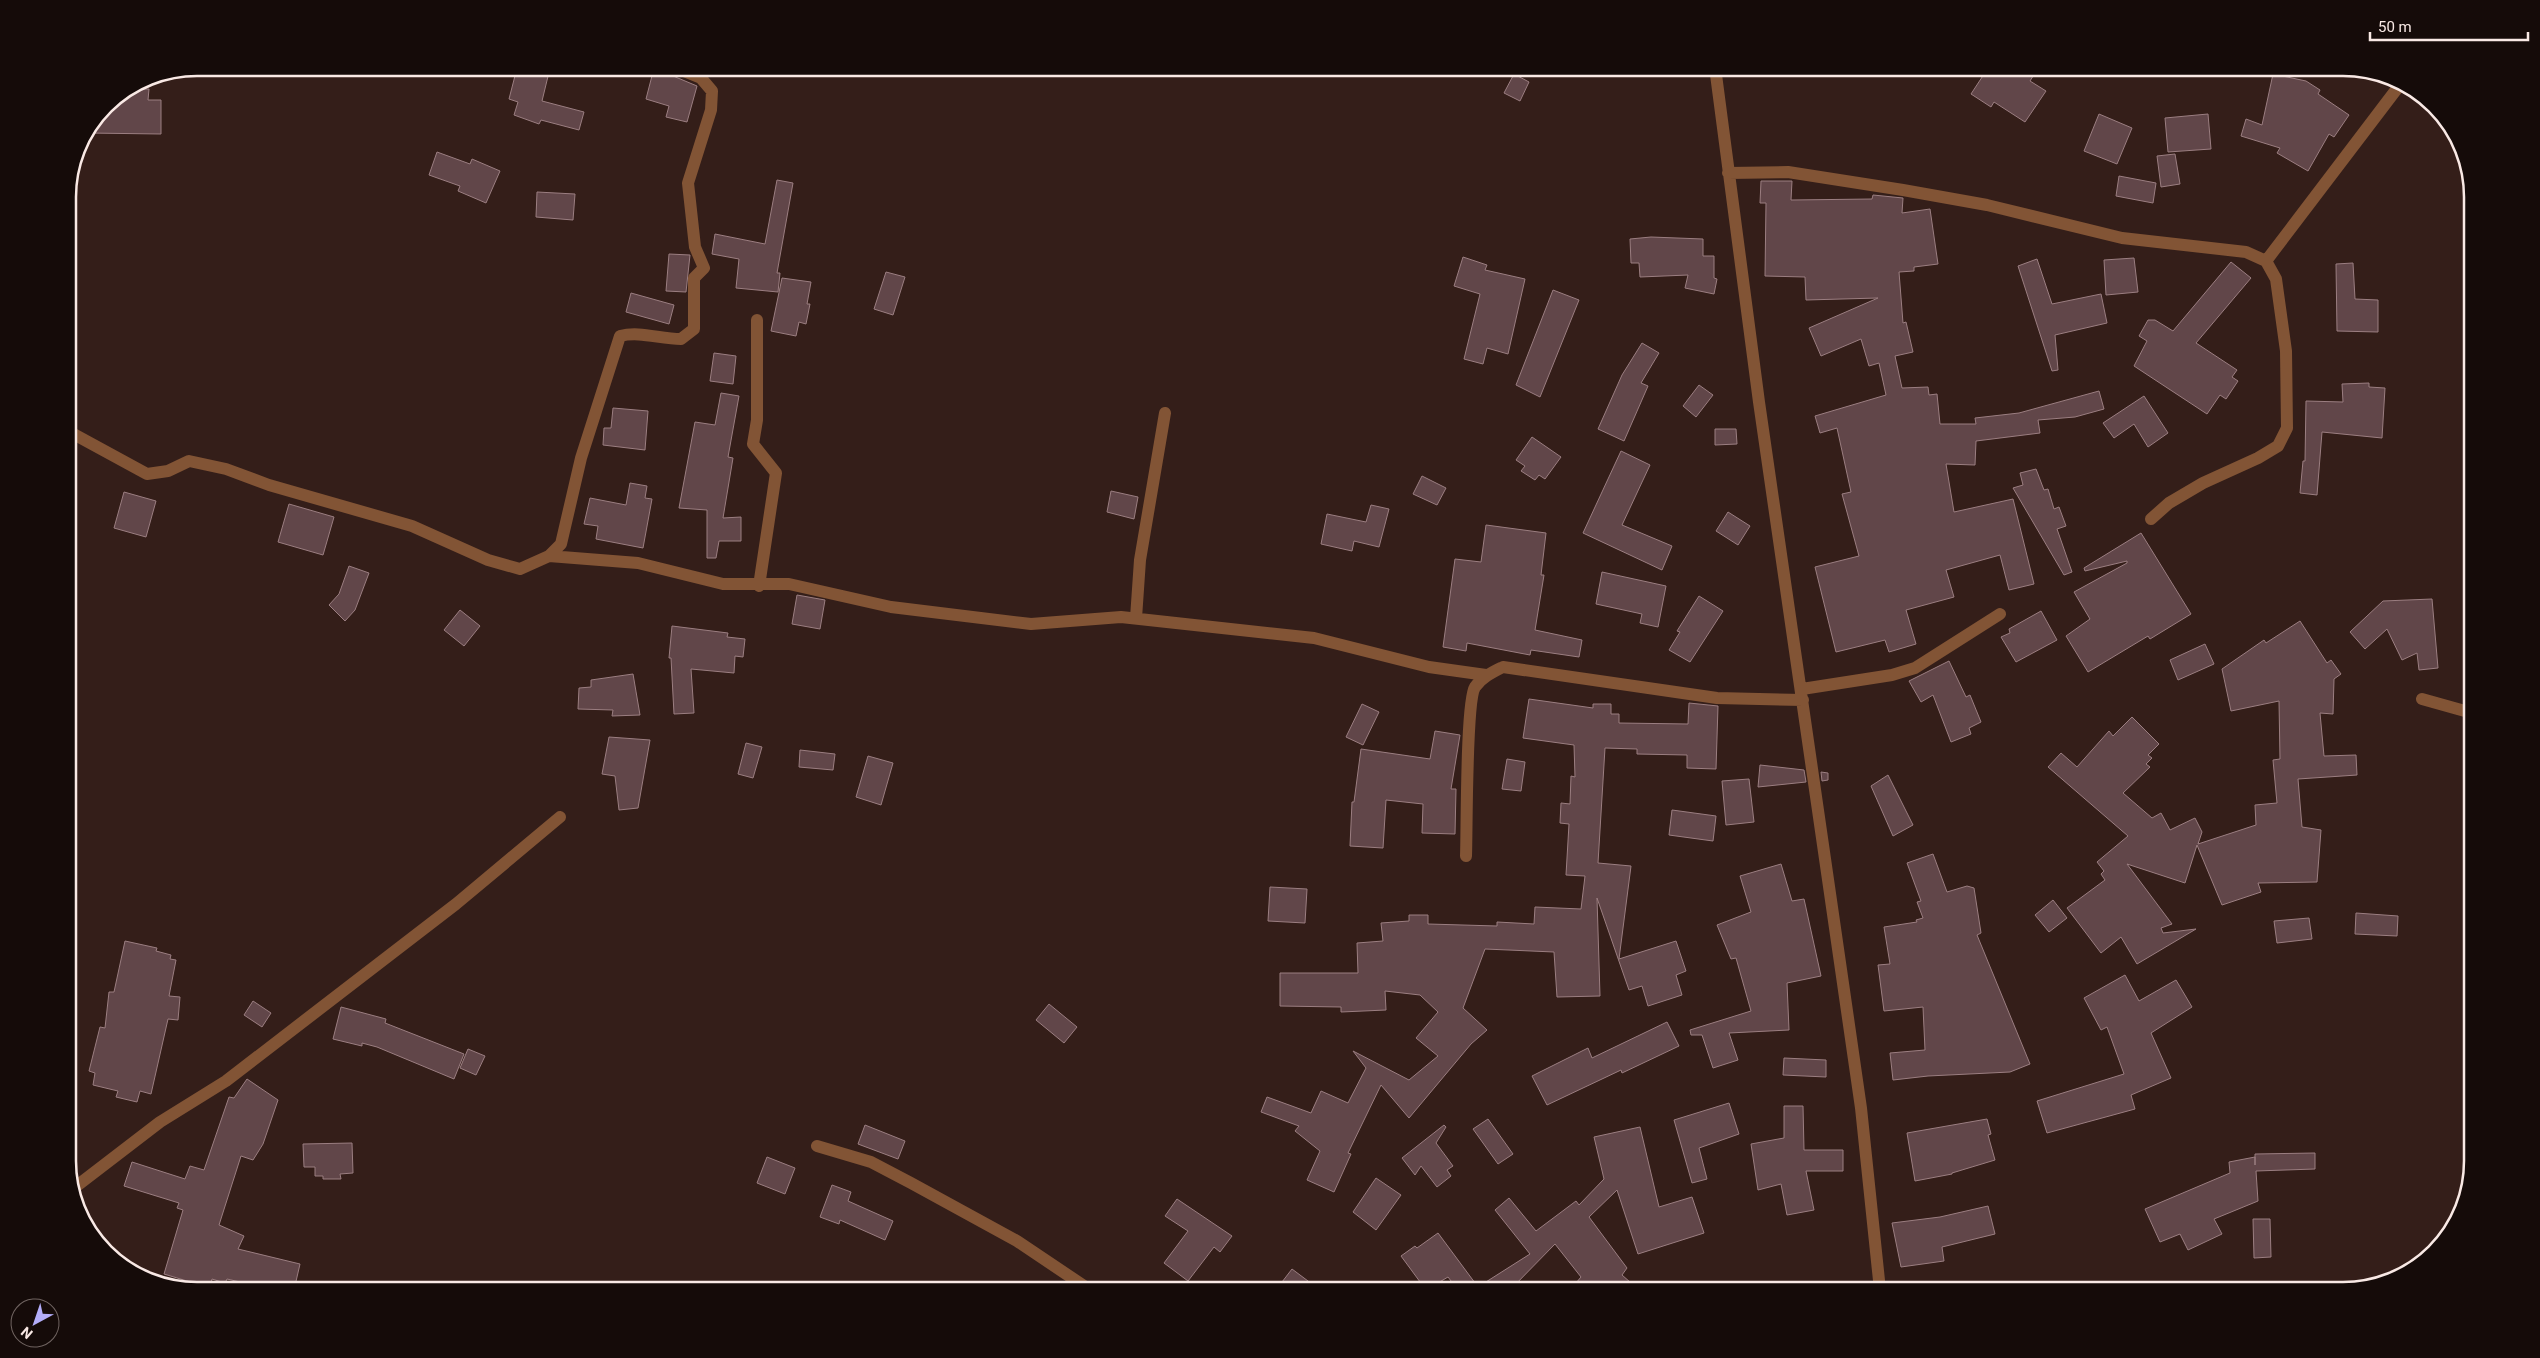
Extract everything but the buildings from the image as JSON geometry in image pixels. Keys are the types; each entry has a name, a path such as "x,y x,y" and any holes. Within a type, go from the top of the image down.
{"street":[{"path":"77,436 147,474 168,471 189,461 226,469 320,501 412,526 488,560 520,569 549,556 561,544 581,458 620,336 634,332 661,339 681,339 694,329 694,278 704,268 695,247 688,183 711,110 712,91 701,78 696,76"},
{"path":"1715,76 1757,392 1803,695 1861,1108 1879,1282"},
{"path":"2266,261 2397,89"},
{"path":"1728,173 1788,172 1903,190 1987,205 2122,238 2246,252 2266,261 2276,279 2286,351 2287,428 2278,446 2258,458 2203,483 2169,503 2151,519"},
{"path":"757,320 757,412 753,444 776,474 759,586"},
{"path":"1136,618 1140,560 1165,413"},
{"path":"549,556 638,563 723,584 759,586 790,584 891,607 1031,624 1121,617 1314,638 1429,667 1486,675"},
{"path":"1466,856 1470,716 1474,688 1486,675 1503,667 1718,698 1803,695 1916,668 2000,614"},
{"path":"2422,699 2464,711"},
{"path":"79,1184 160,1122 226,1081 456,904 560,817"},
{"path":"817,1146 871,1162 1017,1242 1078,1282"}]}
